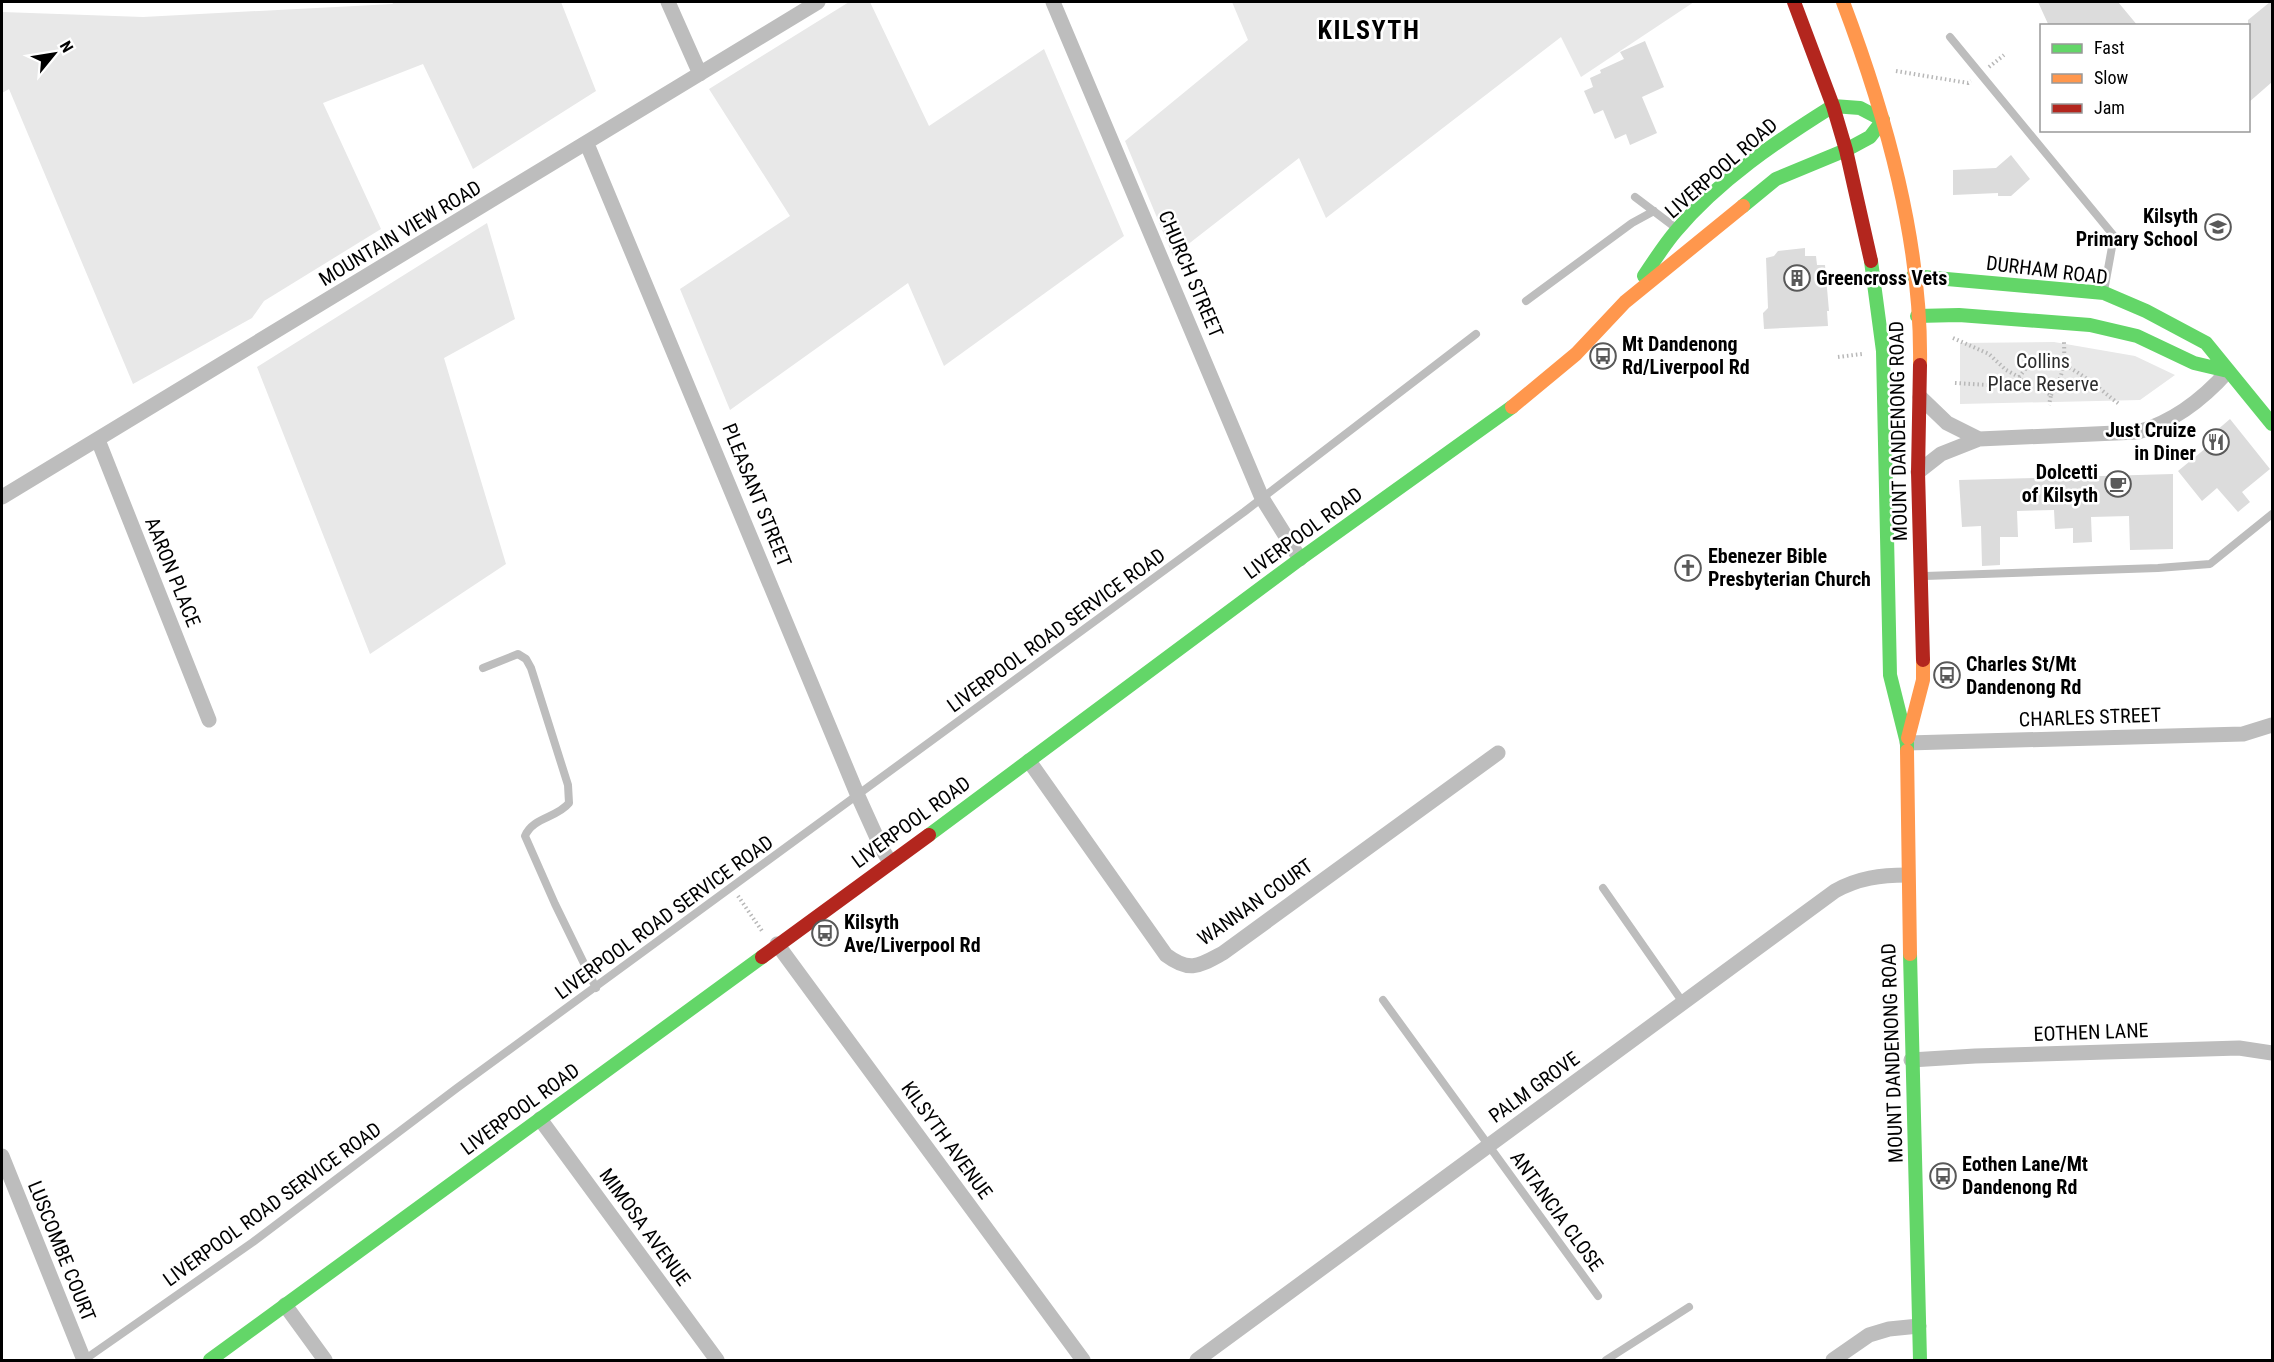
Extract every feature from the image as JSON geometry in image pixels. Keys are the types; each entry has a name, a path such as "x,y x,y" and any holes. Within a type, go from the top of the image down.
{"main road":[{"name":"MOUNT DANDENONG ROAD","path":"1794,2 1833,106 1879,274 1882,312 1890,675 1907,743 1907,875 1920,1360"},
{"name":"MOUNT DANDENONG ROAD","path":"1843,2 1867,65 1883,120 1910,236 1908,276 1912,315 1920,345 1918,472 1923,680 1907,743"},
{"path":"1833,106 1860,108 1883,120"},
{"name":"LIVERPOOL ROAD","path":"1625,302 1678,228 1754,161 1797,128 1833,106"},
{"name":"LIVERPOOL ROAD","path":"210,1360 1029,761 1300,559 1514,405 1576,354 1625,302 1776,179 1846,150 1870,137 1883,120"},
{"name":"DURHAM ROAD","path":"1908,276 2104,293 2146,311 2206,343 2272,424"},
{"path":"1912,315 1959,315 2090,325 2137,336 2194,363 2228,371"}],"street":[{"path":"668,2 700,74"},
{"name":"MOUNTAIN VIEW ROAD","path":"2,497 819,2"},
{"name":"CHURCH STREET","path":"1053,2 1262,498 1300,559"},
{"name":"PLEASANT STREET","path":"587,144 858,796 890,862"},
{"path":"1918,472 1941,454 1979,439 2138,432 2154,428 2211,390 2228,371"},
{"path":"1920,397 1947,423 1979,439"},
{"name":"AARON PLACE","path":"98,440 209,720"},
{"name":"CHARLES STREET","path":"1907,743 2243,734 2272,725"},
{"name":"WANNAN COURT","path":"1029,761 1166,955 1178,964 1190,967 1202,965 1223,953 1498,753"},
{"name":"PALM GROVE","path":"1197,1360 1835,891 1871,877 1907,875"},
{"name":"KILSYTH AVENUE","path":"777,944 1083,1360"},
{"name":"EOTHEN LANE","path":"1911,1060 2239,1048 2272,1053"},
{"name":"MIMOSA AVENUE","path":"540,1119 717,1360"},
{"name":"LUSCOMBE COURT","path":"2,1156 84,1360"},
{"path":"285,1305 325,1360"},
{"path":"1833,1360 1869,1335 1889,1329 1919,1326"}],"lane":[{"path":"1950,37 2114,236 2104,293"},
{"path":"1635,196 1678,228"},
{"path":"1526,301 1632,223 1654,211"},
{"name":"LIVERPOOL ROAD SERVICE ROAD","path":"84,1360 253,1242 457,1088 1262,498 1476,334"},
{"path":"1920,576 2158,568 2210,564 2272,514"},
{"path":"483,668 518,654 526,659 531,668 568,786 569,803 564,810 533,824 525,836 596,988"},
{"path":"1603,888 1684,1004"},
{"name":"ANTANCIA CLOSE","path":"1383,1000 1598,1296"},
{"path":"1606,1360 1689,1307"}],"path":[{"path":"1896,71 1968,83 2004,55"},
{"path":"1953,338 1989,354 2006,370 2019,376 2028,388"},
{"path":"2049,405 2051,395 2061,380 2065,365 2064,338"},
{"path":"1838,357 1866,353"},
{"path":"2019,376 2035,362 2051,360 2065,365 2119,404"},
{"path":"1954,383 2038,388 2051,395"},
{"path":"732,888 762,931"}],"green space":[{"path":"392,2 561,2 596,91 473,169 423,64 323,103 381,229 264,301 252,318 133,384 9,89 2,93 2,12 143,17 393,4"},
{"path":"849,2 870,2 929,126 1044,49 1124,236 944,366 908,283 730,410 680,289 790,216 709,89"},
{"path":"1232,2 1694,2 1581,77 1561,37 1326,218 1299,158 1173,256 1125,141 1248,40"},
{"path":"487,223 515,319 444,358 506,564 370,654 257,367"},
{"name":"Collins Place Reserve","path":"2054,342 2135,356 2175,375 2140,400 1960,404 1960,343"}],"building":[{"path":"2038,2 2118,2 2136,24 2048,24"},
{"path":"2272,2 2272,82 2250,101 2250,24 2248,20"},
{"path":"1645,41 1664,87 1642,97 1657,133 1630,145 1626,134 1615,139 1603,110 1594,114 1584,91 1593,87 1590,78 1601,73 1600,70 1624,59 1620,52"},
{"path":"2011,155 2030,179 2011,196 1998,196 1998,193 1953,195 1953,170 1996,168"},
{"name":"Greencross Vets","path":"1805,248 1805,256 1816,256 1817,265 1825,265 1828,326 1764,329 1763,313 1768,308 1766,258 1774,256 1778,251"},
{"path":"2230,419 2270,469 2242,492 2250,502 2238,512 2217,488 2202,501 2178,471 2206,448 2202,443"},
{"path":"2173,474 2173,549 2130,550 2129,516 2091,517 2092,542 2073,543 2073,528 2055,529 2054,510 2017,511 2018,537 2000,537 2000,565 1982,566 1981,526 1962,527 1959,480"}],"traffic: fast":[{"path":"1644,276 1672,236 1711,195 1770,147 1833,106"},
{"path":"1833,106 1860,108 1883,120"},
{"path":"1846,150 1870,137 1883,120"},
{"path":"1743,206 1776,179 1846,150"},
{"path":"1871,261 1883,351 1890,675 1907,751"},
{"path":"1913,276 2104,293 2146,311 2206,343 2272,424"},
{"path":"1917,316 1959,315 2090,325 2137,336 2194,363 2228,371"},
{"path":"929,835 1300,559 1512,407"},
{"path":"1910,954 1920,1360"},
{"path":"210,1360 762,957"}],"traffic: slow":[{"path":"1843,2 1887,135 1908,226 1915,272 1920,365"},
{"path":"1512,407 1576,354 1625,302 1743,206"},
{"path":"1908,738 1923,680 1923,660"},
{"path":"1907,751 1910,954"}],"traffic: jam":[{"path":"1794,2 1833,106 1846,150 1871,261"},
{"path":"1920,365 1918,472 1923,660"},
{"path":"762,957 929,835"}],"place":[{"name":"Kilsyth Primary School","path":"2218,227"},
{"name":"Greencross Vets","path":"1797,278"},
{"name":"Mt Dandenong Rd/Liverpool Rd","path":"1603,356"},
{"name":"Just Cruize in Diner","path":"2216,442"},
{"name":"Dolcetti of Kilsyth","path":"2118,484"},
{"name":"Ebenezer Bible Presbyterian Church","path":"1688,568"},
{"name":"Charles St/Mt Dandenong Rd","path":"1947,675"},
{"name":"Kilsyth Ave/Liverpool Rd","path":"825,933"},
{"name":"Eothen Lane/Mt Dandenong Rd","path":"1943,1176"}],"district":[{"name":"KILSYTH","path":"1369,30"}]}
